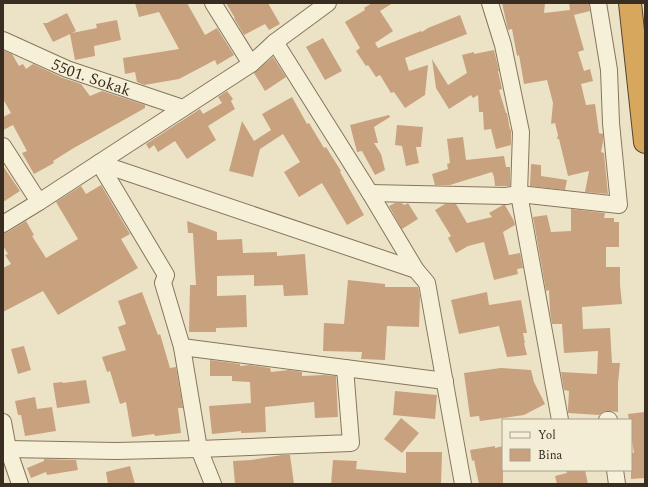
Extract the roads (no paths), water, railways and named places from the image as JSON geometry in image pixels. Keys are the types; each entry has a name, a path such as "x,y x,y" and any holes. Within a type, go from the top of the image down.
{"highway":[{"path":"630,3 645,142"}],"street":[{"path":"213,3 251,64"},
{"path":"3,224 100,163 251,64 275,42 328,3"},
{"path":"490,3 503,45 521,132 520,194 560,419"},
{"path":"370,193 506,196 520,194 619,206 611,123 609,70 598,3"},
{"name":"5501. Sokak","path":"3,40 68,69 183,108"},
{"path":"275,42 370,193 416,270 427,283 463,484"},
{"path":"3,146 39,202"},
{"path":"100,163 416,270"},
{"path":"100,163 166,275 163,283 182,347 199,449 213,484"},
{"path":"182,347 445,381"},
{"path":"8,449 116,451 351,443 345,368"},
{"path":"3,422 8,449 20,484"},
{"path":"615,471 617,484"}]}
